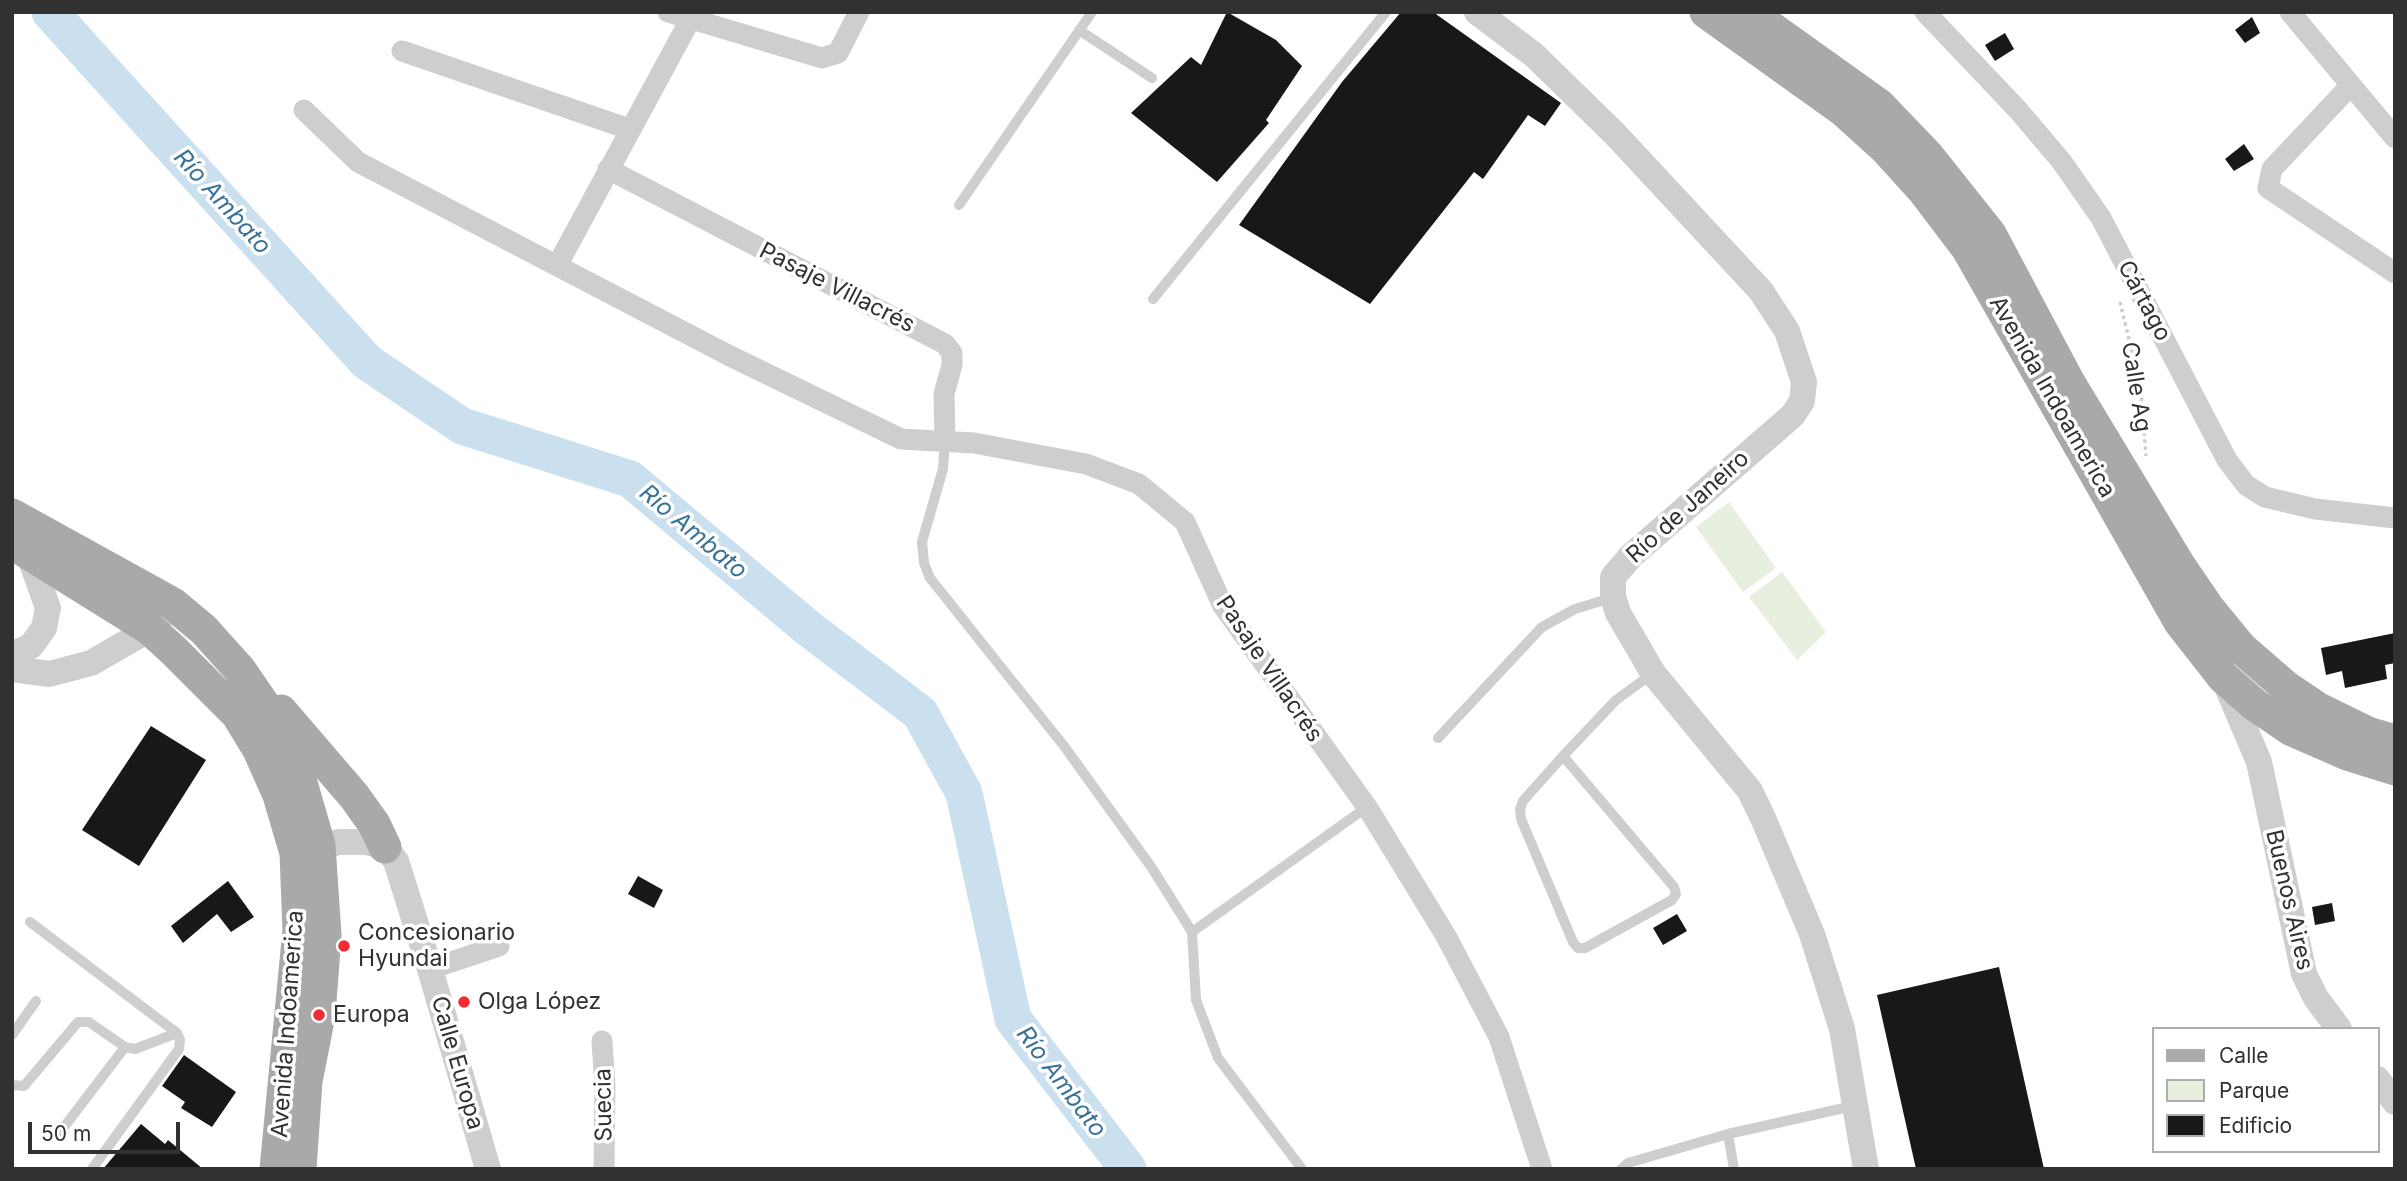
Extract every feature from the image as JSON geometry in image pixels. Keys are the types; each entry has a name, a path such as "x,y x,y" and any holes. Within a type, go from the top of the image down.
{"main road":[{"name":"Avenida Indoamerica","path":"1706,12 1843,110 1885,148 1924,191 1968,249 2180,622 2223,677 2255,705 2292,730 2347,754 2395,769"},
{"name":"Avenida Indoamerica","path":"1749,12 1879,105 1928,156 1990,234 2068,382 2179,565 2209,609 2241,648 2286,687 2317,708 2368,733 2395,741"},
{"name":"Avenida Indoamerica","path":"12,515 173,604 204,630 240,670 275,721 297,769 307,849 326,935 319,1015 306,1081 300,1169"},
{"name":"Avenida Indoamerica","path":"20,547 150,629 237,714 259,750 307,849 276,1169"},
{"path":"258,697 293,722 374,824 385,847"}],"street":[{"path":"668,12 822,58 838,53 859,12"},
{"name":"Río de Janeiro","path":"1476,12 1534,55 1615,134 1761,291 1787,331 1804,382 1802,401 1793,415 1630,556 1614,577 1613,597"},
{"name":"Cártago","path":"1924,12 2018,110 2063,162 2093,207 2227,460 2246,485 2265,497 2315,509 2395,518"},
{"path":"2290,12 2395,138"},
{"path":"558,264 690,20"},
{"path":"402,51 629,129"},
{"path":"2351,85 2272,169 2269,188 2395,273"},
{"path":"304,110 358,162 730,356 901,439 945,441"},
{"name":"Pasaje Villacrés","path":"608,169 945,344 952,353 952,365 944,394 945,441 1010,448 1086,464 1139,484 1185,522 1223,606 1367,807 1446,936 1499,1037 1542,1169"},
{"path":"12,655 31,646 44,628 48,608 20,547"},
{"path":"1613,597 1618,613 1653,673 1750,791 1763,818 1812,934 1842,1029 1853,1106 1866,1169"},
{"path":"12,669 49,674 91,663 150,629 173,604"},
{"name":"Buenos Aires","path":"2223,677 2259,762 2304,974 2316,998 2338,1027"},
{"path":"2259,762 2268,749 2292,730"},
{"path":"307,849 366,842 385,847"},
{"name":"Calle Europa","path":"385,847 396,861 488,1169"},
{"path":"430,969 499,946"},
{"name":"Suecia","path":"602,1041 605,1086 604,1169"},
{"path":"2379,1082 2395,1102"}],"lane":[{"path":"959,205 1093,12"},
{"path":"1153,299 1386,12"},
{"path":"1079,30 1152,78"},
{"path":"945,441 943,468 922,542 924,564 930,578 1064,746 1152,868 1192,933 1196,1000 1218,1058 1302,1169"},
{"path":"1438,738 1542,626 1575,609 1613,597"},
{"path":"1563,756 1674,887 1676,894 1672,900 1585,948 1578,948 1573,942 1521,819 1523,800 1563,756 1616,700 1653,673"},
{"path":"1192,933 1367,807"},
{"path":"30,922 177,1033 180,1040 179,1049 92,1169"},
{"path":"12,1035 36,1001"},
{"path":"12,1085 24,1086 78,1022 89,1022 125,1048 135,1049 177,1033"},
{"path":"61,1131 125,1048"},
{"path":"1621,1169 1628,1163 1728,1134 1853,1106"},
{"path":"1728,1134 1734,1169"}],"path":[{"name":"Calle Ag","path":"2119,298 2141,390 2147,467"}],"green space":[{"path":"1729,502 1776,568 1743,592 1696,527"},
{"path":"1782,572 1826,632 1797,660 1749,597"}],"building":[{"path":"1227,12 1276,40 1302,66 1266,120 1269,123 1217,182 1131,113 1191,57 1201,65"},
{"path":"1401,12 1433,12 1561,103 1545,126 1528,115 1483,179 1474,172 1370,304 1239,225 1342,82"},
{"path":"2252,17 2260,33 2245,43 2235,30"},
{"path":"2005,33 2014,49 1995,61 1985,45"},
{"path":"2244,144 2254,159 2234,171 2225,159"},
{"path":"2395,633 2395,663 2385,665 2387,679 2345,688 2342,671 2326,675 2321,648"},
{"path":"151,726 206,760 139,866 82,830"},
{"path":"638,876 663,890 654,908 628,894"},
{"path":"228,881 254,917 231,932 217,914 183,943 171,926"},
{"path":"2332,903 2335,921 2315,925 2312,907"},
{"path":"1677,914 1687,931 1663,945 1653,928"},
{"path":"1999,967 2044,1169 1916,1169 1877,995"},
{"path":"184,1055 236,1092 212,1127 181,1108 185,1102 162,1086"},
{"path":"141,1124 165,1144 168,1140 203,1169 103,1169"}],"waterway":[{"name":"Río Ambato","path":"50,12 367,362 462,426 630,479 808,628 920,713 964,793 1013,1019 1128,1169"}],"place":[{"name":"Concesionario Hyundai","path":"344,946"},
{"name":"Olga López","path":"464,1002"},
{"name":"Europa","path":"319,1015"}]}
